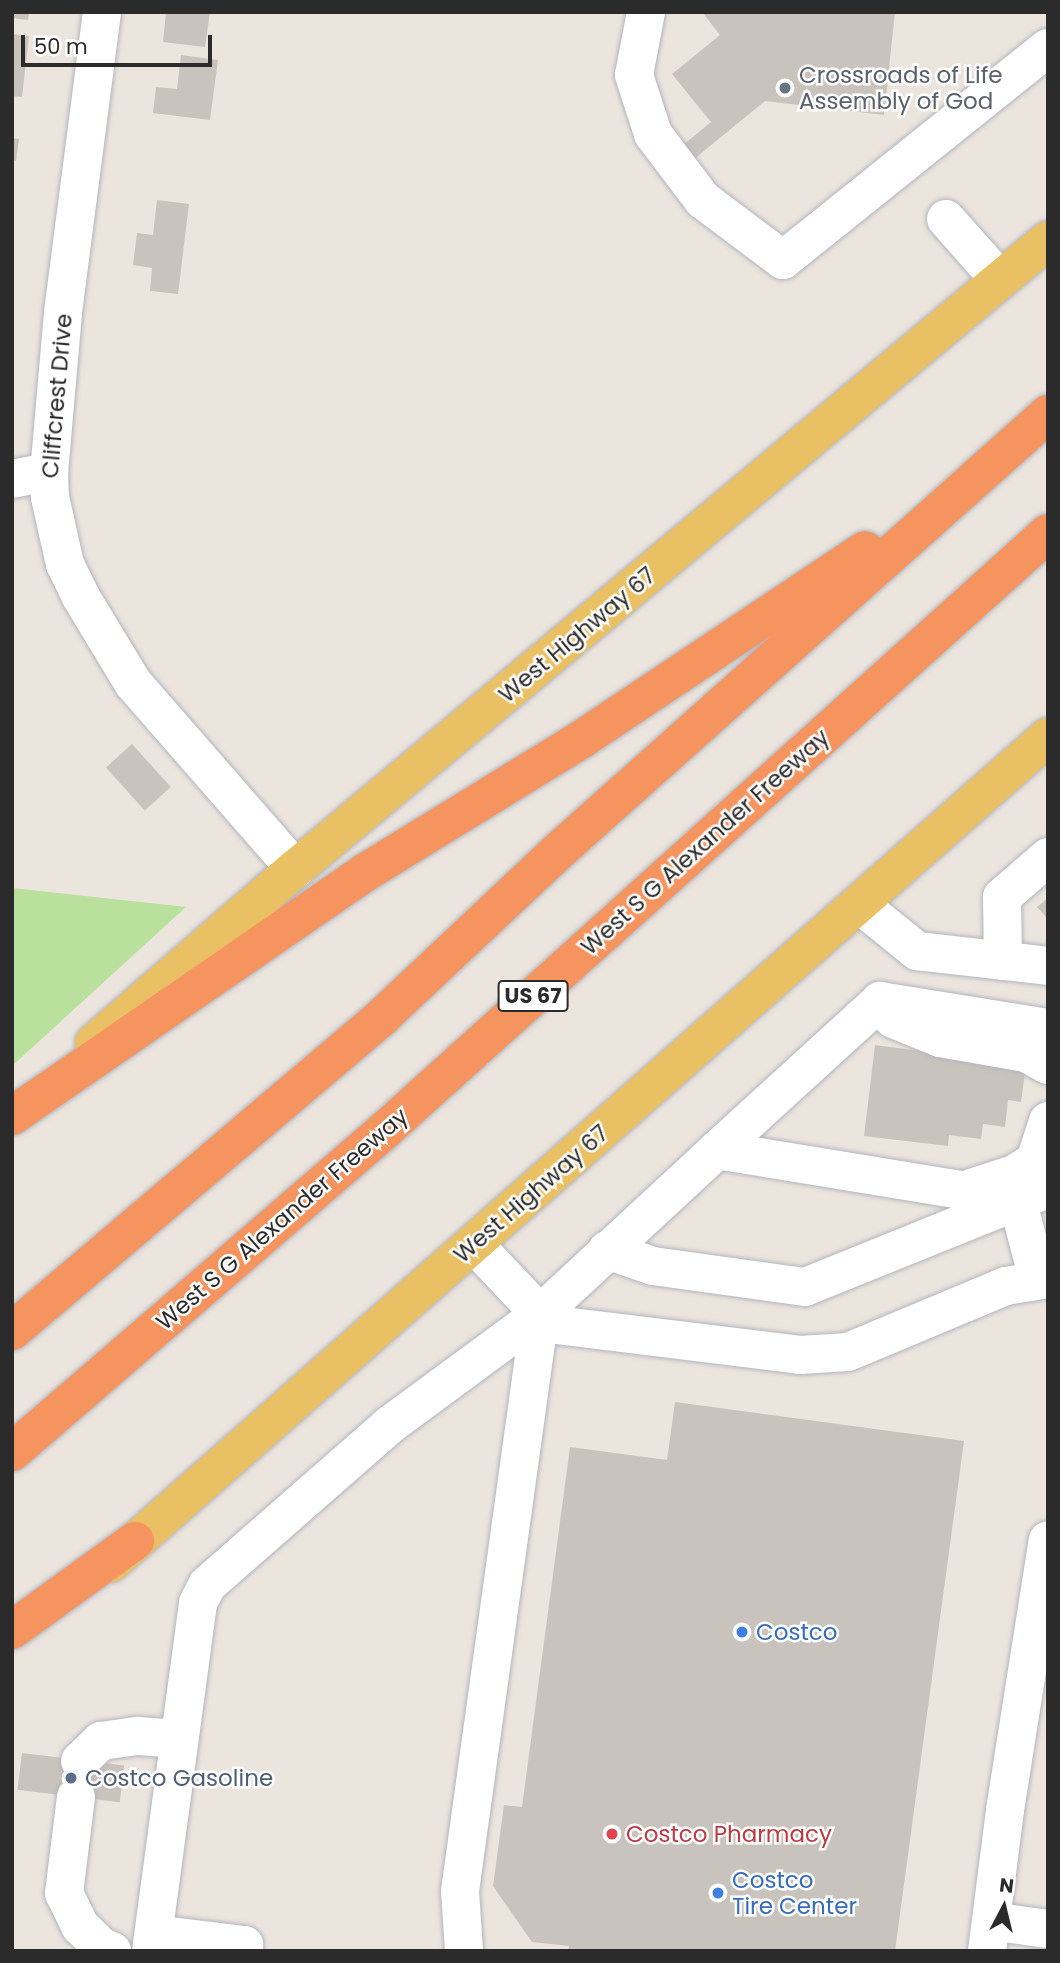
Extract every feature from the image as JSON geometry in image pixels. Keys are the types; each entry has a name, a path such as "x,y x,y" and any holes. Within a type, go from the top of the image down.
{"highway":[{"path":"12,1331 384,1015 562,848 1048,414"},
{"path":"12,1115 366,873 606,724 792,600 1004,453"},
{"name":"West S G Alexander Freeway","path":"12,1452 375,1139 1048,533"},
{"path":"12,1630 135,1541"}],"main road":[{"name":"West Highway 67","path":"12,1115 295,869 1048,240"},
{"name":"West Highway 67","path":"12,1649 1048,737"}],"street":[{"name":"Cliffcrest Drive","path":"102,12 63,313 49,472 50,497 65,564 81,597 133,683 295,869"},
{"path":"646,12 634,75 653,134 703,200 783,260 1048,48"},
{"path":"946,219 999,279"},
{"path":"12,480 49,472"},
{"path":"1003,961 1002,897 1048,857"},
{"path":"859,904 917,951 1048,966"},
{"path":"243,1951 244,1945 153,1942 198,1603 207,1585 391,1424 540,1314 880,1001 1048,1028"},
{"path":"871,1009 940,1038 1026,1054 1048,1065"},
{"path":"963,1190 1014,1174 1035,1161 1048,1121"},
{"path":"717,1150 963,1190 1032,1194"},
{"path":"474,1244 540,1314 556,1325 800,1355 848,1352 1006,1286 1043,1279 1032,1194"},
{"path":"607,1250 653,1266 805,1287 1032,1194"},
{"path":"464,1951 460,1891 540,1314"},
{"path":"1048,1540 1045,1584 989,1936 1048,1929"},
{"path":"112,1951 102,1947 80,1926 64,1893 78,1779 101,1741 138,1736 179,1740"}],"green space":[{"path":"12,888 186,907 12,1066"}],"building":[{"path":"12,12 29,12 28,20 12,18"},
{"path":"166,12 210,12 205,47 163,42"},
{"name":"Crossroads of Life Assembly of God","path":"702,12 895,12 884,115 765,101 682,169 671,155 711,122 672,74 720,35"},
{"path":"12,34 29,36 22,97 12,96"},
{"path":"181,55 218,60 210,120 153,113 156,87 177,89"},
{"path":"12,138 19,139 16,161 12,160"},
{"path":"157,200 189,204 178,294 150,291 152,268 133,265 137,233 153,235"},
{"path":"132,744 171,787 145,811 106,767"},
{"path":"1048,898 1048,919 1037,907"},
{"path":"875,1045 1026,1065 1021,1102 1008,1100 1005,1127 983,1124 981,1139 949,1135 948,1146 864,1136"},
{"name":"Costco","path":"675,1402 964,1441 895,1951 568,1951 569,1946 532,1942 493,1886 504,1805 522,1807 570,1447 667,1460"},
{"name":"Costco Gasoline","path":"22,1753 124,1766 120,1802 17,1790"}],"place":[{"name":"Crossroads of Life Assembly of God","path":"785,88"},
{"name":"Costco","path":"742,1632"},
{"name":"Costco Gasoline","path":"71,1778"},
{"name":"Costco Pharmacy","path":"612,1834"},
{"name":"Costco Tire Center","path":"718,1893"}]}
